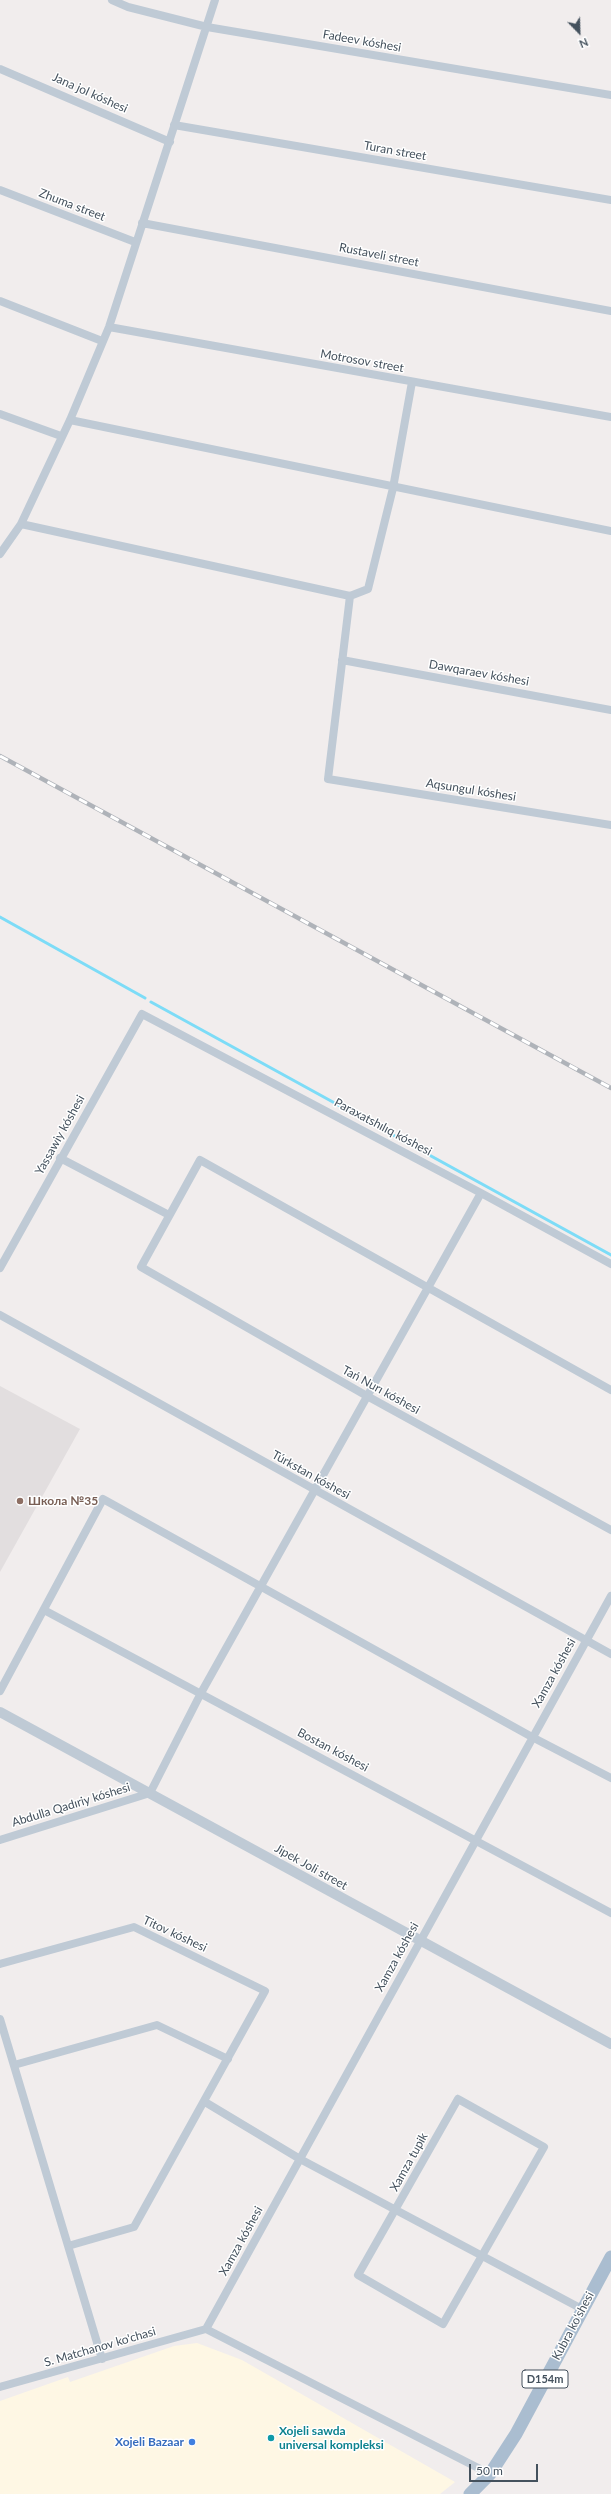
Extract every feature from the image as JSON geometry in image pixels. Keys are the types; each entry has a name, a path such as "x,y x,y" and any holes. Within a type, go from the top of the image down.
{"main road":[{"name":"Kubra ko'shesi","path":"470,2494 490,2474 516,2434 611,2257"}],"street":[{"name":"Fadeev kóshesi","path":"112,0 128,7 207,27 611,96"},
{"path":"0,554 21,524 61,436 70,420 109,327 135,242 170,142 174,125 215,0"},
{"name":"Jana jol kóshesi","path":"0,69 170,142"},
{"name":"Turan street","path":"174,125 611,200"},
{"name":"Zhuma street","path":"0,190 135,242"},
{"name":"Rustaveli street","path":"142,223 611,311"},
{"path":"0,301 102,342"},
{"name":"Motrosov street","path":"109,327 611,417"},
{"path":"21,524 350,596 368,590 393,488 412,382"},
{"path":"0,414 61,436"},
{"path":"70,420 393,488 611,531"},
{"path":"342,660 350,596"},
{"name":"Dawqaraev kóshesi","path":"342,660 611,710"},
{"name":"Aqsungul kóshesi","path":"342,660 328,779 611,825"},
{"name":"Yassawiy kóshesi","path":"0,1268 60,1158 142,1014"},
{"name":"Paraxatshılıq kóshesi","path":"142,1014 481,1193 611,1264"},
{"path":"60,1158 169,1215 200,1160 611,1390"},
{"path":"150,1794 201,1693 481,1193"},
{"name":"Tań Nurı kóshesi","path":"169,1215 141,1266 367,1396 611,1530"},
{"name":"Túrkstan kóshesi","path":"0,1315 314,1491 611,1654"},
{"path":"0,1691 103,1499 261,1585 532,1737 611,1778"},
{"name":"Xamza kóshesi","path":"206,2329 419,1941 611,1596"},
{"name":"Bostan kóshesi","path":"44,1610 611,1913"},
{"name":"Jipek Joli street","path":"0,1712 611,2044"},
{"name":"Abdulla Qadıriy kóshesi","path":"0,1840 150,1794"},
{"name":"Titov kóshesi","path":"0,1964 134,1927 266,1991 228,2059"},
{"path":"0,2019 102,2359"},
{"path":"14,2065 157,2025 228,2059 134,2227 68,2246"},
{"name":"Xamza tupik","path":"458,2099 544,2147 483,2256 443,2324 358,2275 458,2099"},
{"path":"205,2102 300,2158 582,2309"},
{"path":"206,2329 490,2474"},
{"name":"S. Matchanov ko'chasi","path":"0,2387 206,2329"}],"shaded area":[{"name":"Школа №35","path":"0,1386 80,1429 0,1572"},
{"name":"Xojeli Bazaar","path":"197,2343 242,2360 455,2482 440,2494 0,2494 0,2401 68,2377 70,2382 174,2346"}],"waterway":[{"path":"0,917 145,998"},
{"path":"151,1002 611,1255"}],"railway":[{"path":"0,756 611,1088"}],"place":[{"name":"Школа №35","path":"20,1501"},
{"name":"Xojeli sawda universal kompleksi","path":"271,2438"},
{"name":"Xojeli Bazaar","path":"192,2442"}]}
